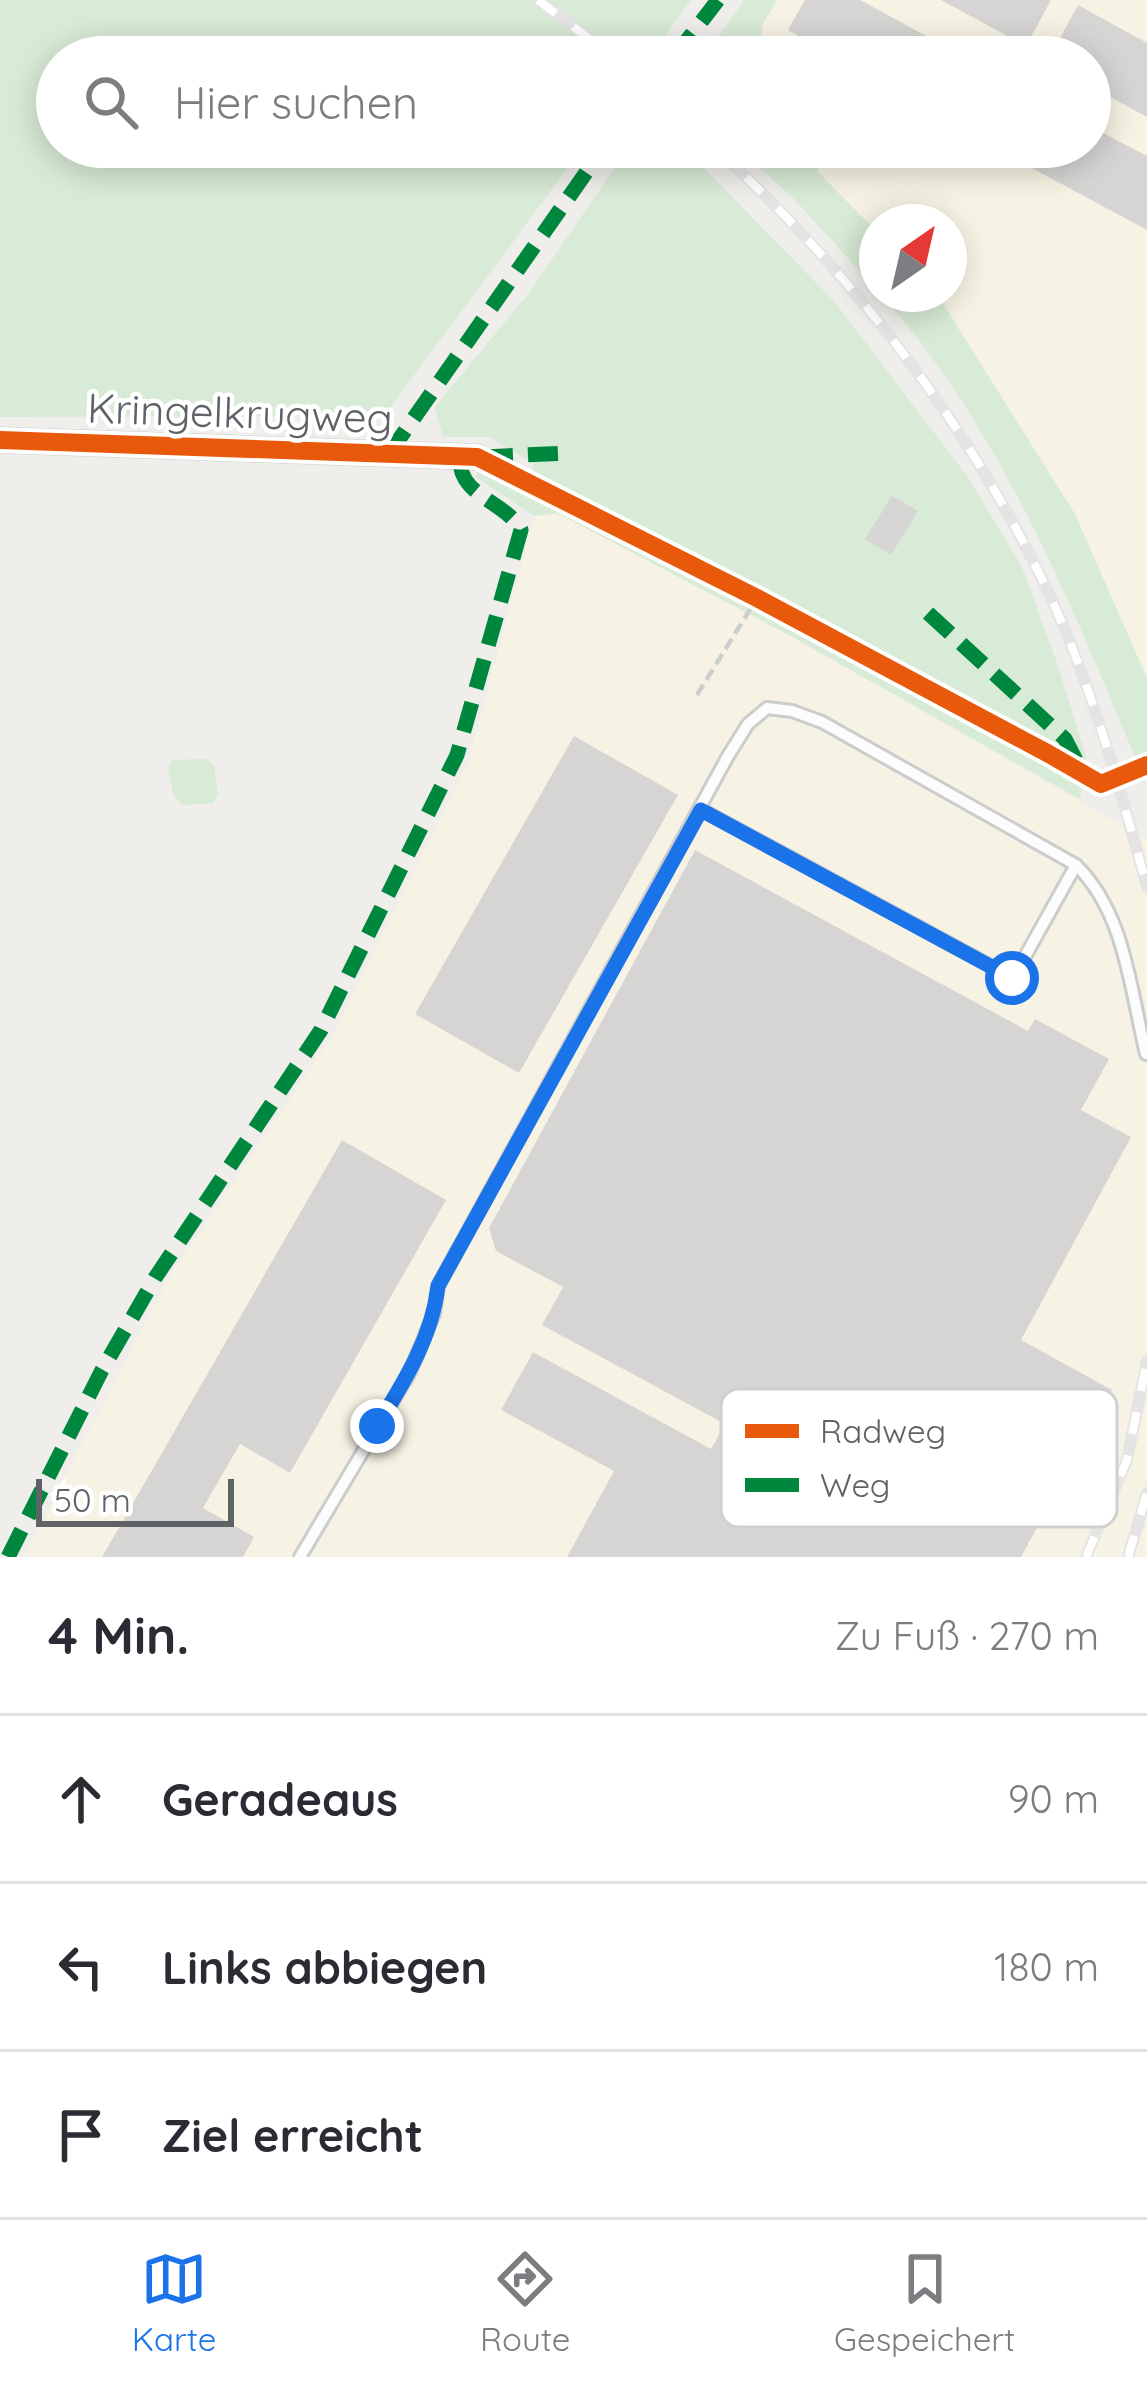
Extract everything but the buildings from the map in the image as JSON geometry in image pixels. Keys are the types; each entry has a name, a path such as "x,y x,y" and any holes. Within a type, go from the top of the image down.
{"street":[{"name":"Kringelkrugweg","path":"0,440 477,458"}],"lane":[{"path":"300,1557 409,1373 434,1314 438,1286 748,724 767,708 822,722 1076,865 1098,887 1112,912 1146,1054"},
{"path":"701,810 1012,978 1076,865"}],"path":[{"path":"698,695 757,598"}],"shaded area":[{"path":"777,0 1147,0 1147,678 1075,514 948,312 967,312 967,204 859,204 859,214 812,168 1111,168 1111,36 761,36"},
{"path":"557,513 787,634 1147,840 1147,1557 24,1557 167,1281 332,1037 469,760 534,516"}],"green space":[{"path":"0,0 691,0 664,36 36,36 36,168 567,168 384,416 0,417"},
{"path":"744,0 777,0 761,36 719,36"},
{"path":"615,168 704,168 833,300 968,477 1022,567 1086,756 1080,799 787,634 557,513 534,516 476,477 479,465 532,478 533,463 489,437 443,437 435,407 529,293"},
{"path":"759,168 819,168 859,214 859,270"},
{"path":"895,312 948,312 1075,514 1147,678 1147,757 1136,759 1027,515 960,399"},
{"path":"206,759 214,765 218,795 213,803 183,805 174,796 168,769 173,760"}],"railway":[{"path":"538,0 585,36"},
{"path":"736,168 812,244 900,349 978,462 1012,521 1076,657 1147,887"},
{"path":"1117,1484 1127,1460 1147,1361"},
{"path":"1128,1557 1147,1493"},
{"path":"1086,1557 1099,1527"}],"marked path":[{"path":"690,36 718,0"},
{"path":"388,455 589,168"},
{"path":"483,457 567,453"},
{"path":"8,1557 102,1370 155,1278 321,1030 457,755 521,530 466,481 460,456"},
{"path":"928,613 1065,739 1080,768"}],"cycle path":[{"path":"0,440 477,457 757,598 1101,784 1147,765"}],"route":[{"path":"377,1426 409,1373 434,1314 438,1286 701,810 1012,978"}]}
